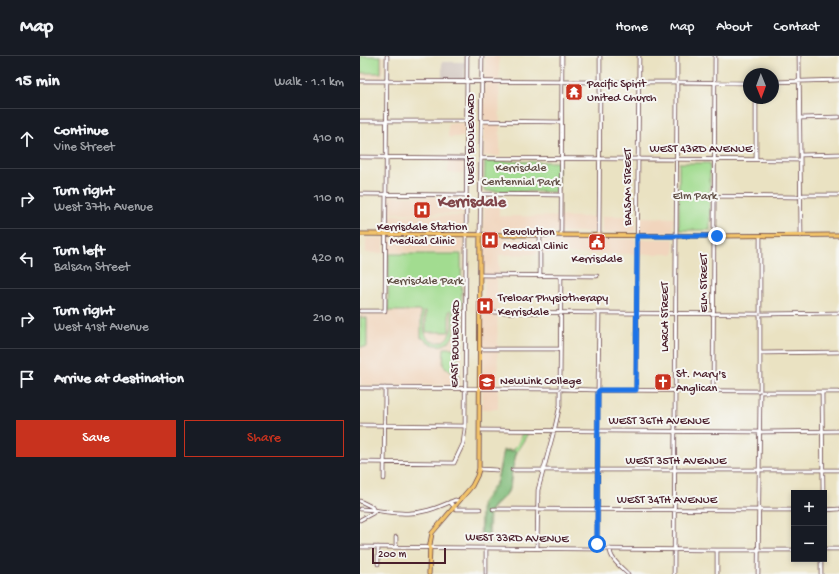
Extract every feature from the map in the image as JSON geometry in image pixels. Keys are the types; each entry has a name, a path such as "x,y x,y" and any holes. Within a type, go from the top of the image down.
{"main road":[{"path":"360,234 637,236 839,235"},
{"name":"WEST BOULEVARD","path":"479,469 481,312 480,235"},
{"path":"429,574 432,533 475,482 479,469"}],"street":[{"path":"360,311 385,311 387,56"},
{"name":"EAST BOULEVARD","path":"384,462 454,463 463,444 465,389 467,56"},
{"name":"WEST BOULEVARD","path":"480,235 482,194 482,56"},
{"path":"561,235 562,56"},
{"path":"599,235 600,56"},
{"name":"BALSAM STREET","path":"636,390 639,56"},
{"name":"LARCH STREET","path":"674,574 677,56"},
{"name":"ELM STREET","path":"713,391 715,56"},
{"path":"800,56 801,236"},
{"path":"360,80 743,82"},
{"path":"779,82 839,80"},
{"path":"756,104 756,159"},
{"path":"800,118 839,118"},
{"path":"360,121 466,122"},
{"path":"482,122 561,122"},
{"path":"800,155 839,154"},
{"path":"360,157 466,158"},
{"name":"WEST 43RD AVENUE","path":"482,158 800,160"},
{"path":"360,194 466,195"},
{"path":"482,194 561,195"},
{"path":"714,196 839,195"},
{"path":"540,235 540,276"},
{"path":"758,574 760,236"},
{"path":"481,275 597,276"},
{"path":"537,548 538,490 555,430 560,405 561,276"},
{"path":"481,312 760,314 839,313"},
{"path":"597,549 599,313"},
{"path":"480,349 560,349"},
{"path":"760,353 839,352"},
{"path":"360,388 839,392"},
{"path":"384,479 385,388"},
{"path":"822,392 823,490"},
{"path":"360,425 464,426"},
{"name":"WEST 36TH AVENUE","path":"480,430 759,432 839,431"},
{"path":"360,462 384,462"},
{"path":"479,469 497,470"},
{"name":"WEST 35TH AVENUE","path":"512,470 839,470"},
{"path":"360,509 373,509 409,514 429,511 455,500 459,501"},
{"path":"360,501 373,509"},
{"path":"450,502 456,509 480,509"},
{"path":"360,520 373,513 373,509"},
{"name":"WEST 34TH AVENUE","path":"493,509 791,510"},
{"path":"827,510 839,509"},
{"path":"396,537 396,547"},
{"name":"WEST 33RD AVENUE","path":"360,547 791,550"},
{"path":"378,547 378,564"},
{"path":"486,548 486,574"},
{"path":"610,549 612,558 628,574"},
{"path":"827,549 839,549"},
{"path":"717,550 717,574"},
{"path":"821,562 821,574"}],"shaded area":[{"path":"360,56 383,56 383,77 360,77"},
{"path":"485,56 499,56 500,156 484,156"},
{"path":"442,62 465,62 465,79 442,80"},
{"path":"448,123 464,123 464,137 448,137"},
{"path":"448,159 463,160 464,173 448,173"},
{"path":"485,196 499,196 499,216 597,217 597,232 484,232"},
{"path":"388,197 462,197 464,198 464,214 388,213"},
{"path":"388,216 464,216 463,230 461,232 389,231"},
{"path":"603,216 634,216 636,218 635,232 602,233"},
{"path":"641,217 674,218 673,233 640,233"},
{"path":"366,238 384,238 384,253 366,253"},
{"path":"485,238 537,238 538,240 538,254 499,255 499,273 497,273 498,409 482,409"},
{"path":"544,238 634,239 636,241 636,254 542,254 542,240"},
{"path":"388,239 462,239 464,240 464,252 388,252"},
{"path":"641,239 673,239 674,254 639,254 639,241"},
{"path":"462,310 461,385 360,385 360,314 388,314 388,311"}],"green space":[{"path":"360,56 381,56 381,73 360,73"},
{"name":"Kerrisdale Centennial Park","path":"485,161 558,162 558,192 484,191"},
{"name":"Elm Park","path":"679,163 710,163 710,230 679,230"},
{"name":"Kerrisdale Park","path":"389,254 461,254 462,310 454,310 454,333 449,342 436,345 421,338 421,311 388,311","holes":["451,310 452,324 448,337 441,342 430,340 425,333 424,311 426,311 426,332 449,332 449,311"]},
{"path":"360,317 367,318 367,347 360,347"},
{"path":"444,348 458,348 459,379 443,365"},
{"path":"522,433 528,433 517,452 512,470 510,490 492,509 490,514 489,544 480,543 481,504 497,481 503,450 512,450 518,444"},
{"path":"504,451 516,451 509,488 506,495 495,504 488,514 488,542 481,541 483,505 496,485"}],"place":[{"name":"Pacific Spirit United Church","path":"574,92"},
{"name":"Kerrisdale Station Medical Clinic","path":"422,210"},
{"name":"Revolution Medical Clinic","path":"490,240"},
{"name":"Kerrisdale","path":"597,242"},
{"name":"Treloar Physiotherapy Kerrisdale","path":"485,306"},
{"name":"NewLink College","path":"487,382"},
{"name":"St. Mary's Anglican","path":"663,382"}],"district":[{"name":"Kerrisdale","path":"472,203"}],"route":[{"path":"597,544 598,392 600,390 636,390 637,236 717,236"}]}
